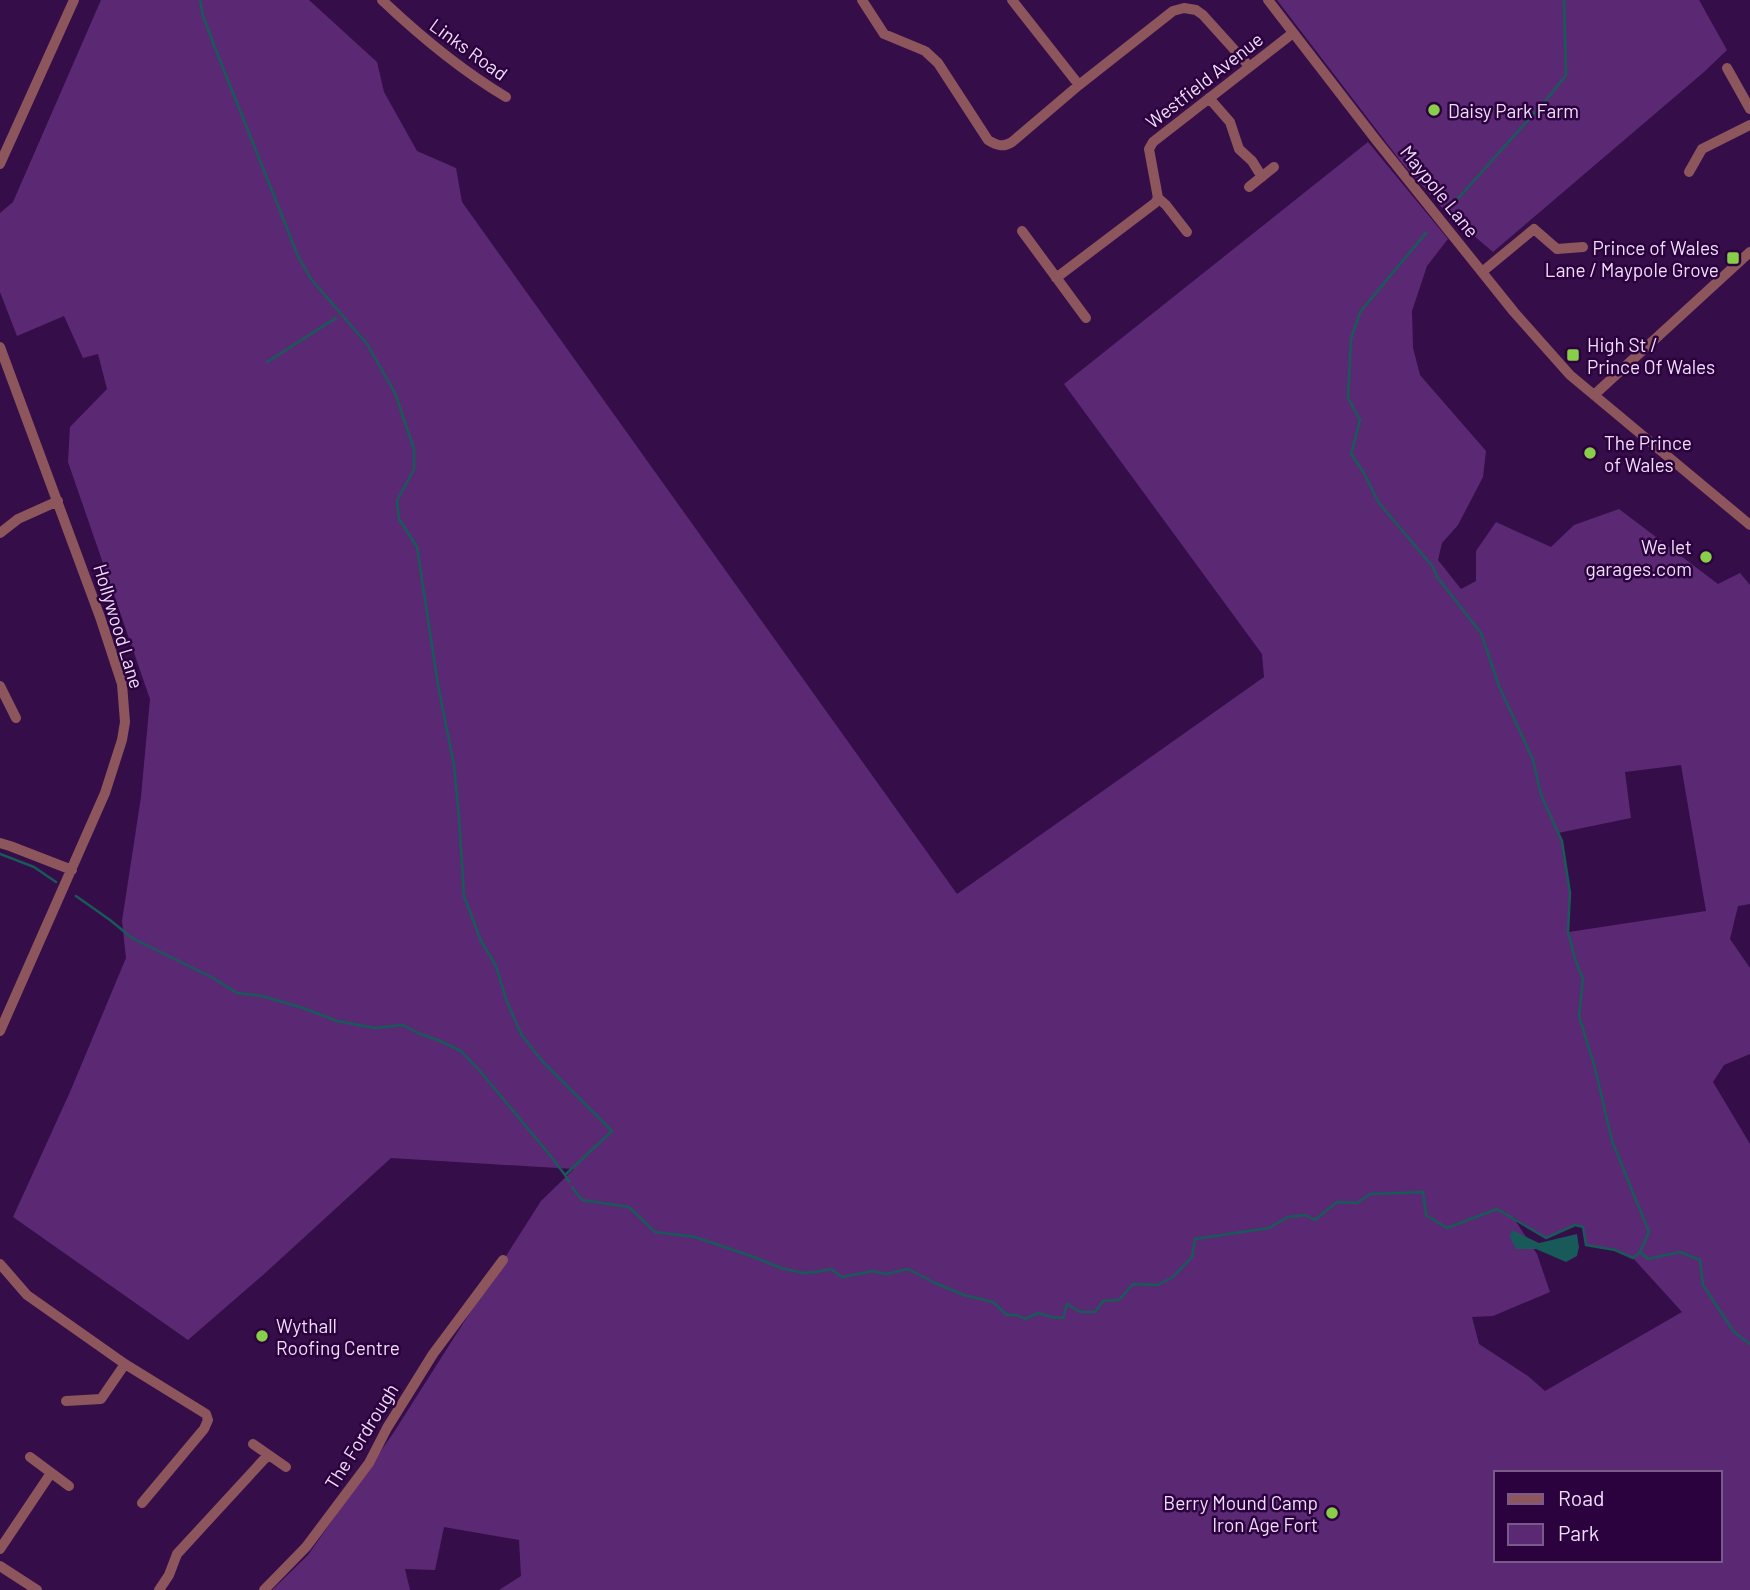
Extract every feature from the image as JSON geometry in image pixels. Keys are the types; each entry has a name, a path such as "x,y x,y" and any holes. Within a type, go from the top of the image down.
{"street":[{"path":"0,163 74,0"},
{"name":"Links Road","path":"382,0 434,46 485,85 506,97"},
{"path":"862,0 884,34 925,51 938,63 988,140 995,144 1007,145 1012,142 1079,85 1173,12 1184,8 1196,10 1203,15 1249,66"},
{"path":"1012,0 1079,85"},
{"name":"Maypole Lane","path":"1268,0 1514,312 1570,375 1750,525"},
{"name":"Westfield Avenue","path":"1158,198 1150,144 1293,33"},
{"path":"1727,68 1750,109"},
{"path":"1209,98 1230,122 1239,149 1252,161 1262,177"},
{"path":"1689,172 1702,149 1750,125"},
{"path":"1249,187 1274,167"},
{"path":"1056,278 1158,198 1187,232"},
{"path":"1482,272 1534,229 1557,249 1583,247"},
{"path":"1022,231 1086,318"},
{"path":"1594,395 1750,252"},
{"name":"Hollywood Lane","path":"0,347 100,617 122,684 125,706 122,740 104,793 0,1031"},
{"path":"0,533 18,519 58,501"},
{"path":"0,686 16,718"},
{"path":"0,844 72,870"},
{"name":"The Fordrough","path":"264,1590 306,1547 369,1463 387,1428 433,1354 503,1260"},
{"path":"0,1264 27,1295 125,1364 206,1414 208,1420 204,1429 150,1501"},
{"path":"66,1402 101,1399 125,1364"},
{"path":"253,1444 286,1467"},
{"path":"159,1590 169,1575 177,1554 268,1455"},
{"path":"30,1457 69,1486"},
{"path":"0,1549 51,1473"},
{"path":"0,1566 37,1590"}],"green space":[{"path":"101,0 309,0 377,62 384,92 417,151 456,168 462,202 957,894 1264,677 1262,654 1064,384 1368,142 1448,239 1427,266 1412,311 1413,348 1420,375 1486,451 1483,477 1458,525 1442,543 1438,560 1461,589 1476,581 1476,551 1496,522 1551,547 1574,525 1619,509 1718,584 1740,573 1750,585 1750,904 1738,906 1730,939 1750,968 1750,1054 1724,1065 1713,1082 1750,1144 1750,1590 499,1590 521,1576 519,1540 444,1527 435,1570 405,1569 410,1590 272,1590 308,1555 394,1432 541,1201 574,1169 391,1158 188,1340 13,1217 70,1092 126,958 122,921 141,797 150,699 68,462 70,427 107,389 98,354 83,358 64,316 17,336 0,292 0,213 13,202","holes":["1681,765 1706,911 1569,932 1570,893 1562,841 1558,833 1631,818 1625,772","1513,1217 1546,1238 1574,1225 1583,1227 1586,1245 1615,1250 1633,1258 1682,1312 1545,1391 1528,1376 1479,1344 1472,1317 1493,1316 1550,1292 1537,1254"]},
{"path":"1277,0 1699,0 1727,50 1493,252 1446,212 1402,163"}],"shaded area":[{"path":"1512,1230 1539,1243 1577,1234 1577,1256 1566,1262 1536,1249 1516,1249 1510,1237"}],"waterway":[{"path":"200,0 217,53 298,256 311,279 367,344 395,393 414,449 414,469 397,501 399,519 417,547 438,685 454,765 464,896 481,941 496,966 521,1034 542,1061 612,1131 565,1175"},
{"path":"1446,212 1566,75 1564,0"},
{"path":"572,1187 582,1200 629,1207 655,1232 695,1237 781,1268 803,1273 831,1269 842,1277 873,1271 886,1274 908,1269 964,1295 993,1302 1007,1315 1017,1315 1025,1319 1038,1313 1063,1318 1067,1304 1080,1312 1095,1312 1103,1301 1119,1300 1133,1284 1158,1285 1173,1277 1192,1257 1195,1239 1269,1228 1288,1217 1305,1215 1315,1220 1337,1202 1357,1203 1370,1194 1423,1192 1426,1215 1447,1228 1497,1209 1546,1238 1575,1225 1583,1227 1586,1245 1615,1250 1633,1258 1640,1252 1649,1232 1612,1141 1595,1068 1579,1016 1583,979 1568,932 1570,893 1562,841 1541,795 1533,760 1499,686 1481,633 1437,577 1433,567 1379,503 1351,454 1360,420 1348,398 1351,339 1360,312 1426,233"},
{"path":"267,362 336,318"},
{"path":"0,854 34,867 56,882"},
{"path":"76,896 132,938 213,978 237,993 262,996 337,1021 375,1028 403,1025 461,1051 549,1154 569,1182"},
{"path":"1640,1252 1648,1259 1680,1252 1700,1260 1703,1285 1734,1332 1750,1344"}],"place":[{"name":"Daisy Park Farm","path":"1434,110"},
{"name":"Prince of Wales Lane / Maypole Grove","path":"1733,258"},
{"name":"High St / Prince Of Wales","path":"1573,355"},
{"name":"The Prince of Wales","path":"1590,453"},
{"name":"We let garages.com","path":"1706,557"},
{"name":"Wythall Roofing Centre","path":"262,1336"},
{"name":"Berry Mound Camp Iron Age Fort","path":"1332,1513"}]}
